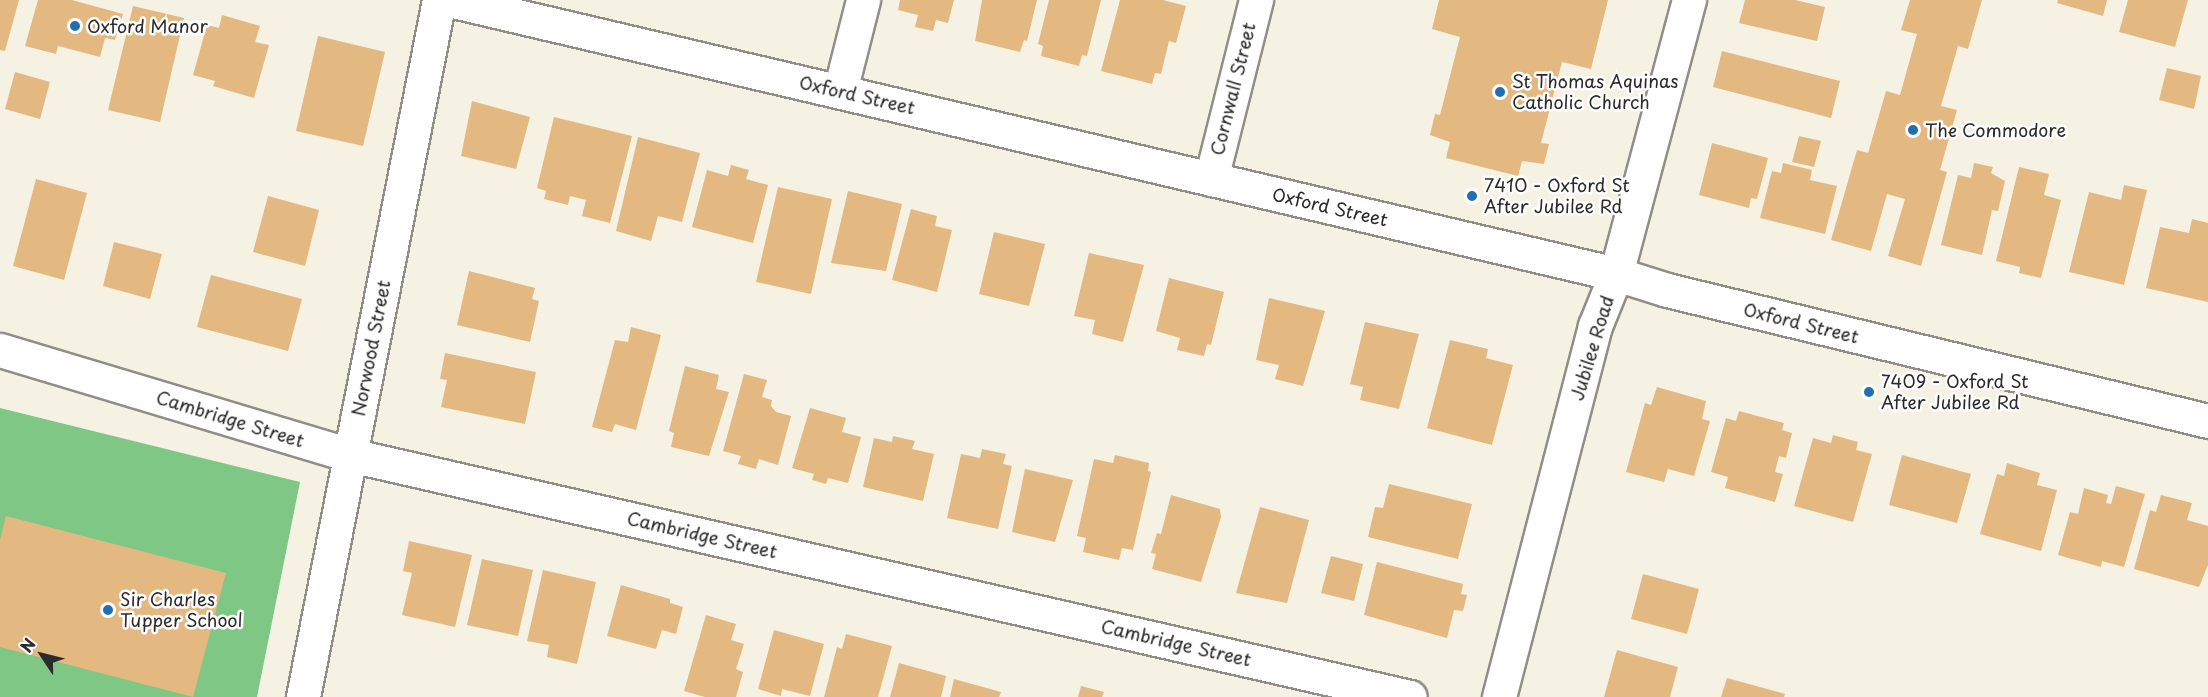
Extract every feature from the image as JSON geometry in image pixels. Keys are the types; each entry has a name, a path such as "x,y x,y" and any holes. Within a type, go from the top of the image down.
{"street":[{"name":"Norwood Street","path":"303,697 439,0"},
{"name":"Oxford Street","path":"449,0 1616,273 1667,290 2208,421"},
{"path":"840,91 863,0"},
{"name":"Cornwall Street","path":"1211,179 1256,0"},
{"name":"Jubilee Road","path":"1499,697 1594,326 1616,273 1689,0"},
{"name":"Cambridge Street","path":"0,350 350,455 1410,697"}],"green space":[{"path":"0,408 300,482 257,697 0,697"}],"building":[{"path":"0,0 19,0 5,51 0,50"},
{"name":"Oxford Manor","path":"38,0 72,0 123,14 115,40 105,38 100,57 58,46 56,54 25,46"},
{"path":"900,0 954,0 948,23 936,20 933,31 915,27 918,15 898,10"},
{"path":"982,0 1037,0 1027,41 1024,40 1020,52 975,41"},
{"path":"1049,0 1101,0 1087,56 1082,55 1079,66 1041,56 1043,46 1038,44"},
{"path":"1120,0 1163,0 1186,6 1176,43 1169,41 1161,74 1155,73 1152,84 1101,71"},
{"name":"St Thomas Aquinas Catholic Church","path":"1439,0 1608,0 1591,69 1562,62 1541,143 1549,144 1544,164 1522,161 1518,176 1446,158 1450,142 1430,135 1435,114 1440,115 1460,37 1432,29"},
{"path":"1745,0 1795,0 1825,7 1817,41 1739,23"},
{"name":"The Commodore","path":"1910,0 1982,0 1968,49 1958,46 1941,106 1957,110 1940,170 1947,172 1921,266 1888,256 1905,199 1887,194 1871,251 1831,240 1857,150 1868,153 1886,91 1900,95 1917,34 1901,30"},
{"path":"2058,0 2107,0 2103,16 2057,3"},
{"path":"2128,0 2188,0 2175,47 2119,32"},
{"path":"133,6 184,18 160,122 108,110"},
{"path":"222,15 260,26 255,42 269,45 254,98 213,86 215,81 193,75 207,25 219,28"},
{"path":"318,36 385,52 363,146 296,131"},
{"path":"1722,51 1840,81 1831,118 1713,87"},
{"path":"2167,68 2201,76 2194,109 2159,100"},
{"path":"15,72 50,82 40,119 5,109"},
{"path":"472,101 530,117 516,169 461,156"},
{"path":"554,117 632,136 610,223 582,216 586,200 570,196 568,205 544,199 546,191 537,188"},
{"path":"1799,136 1821,141 1814,167 1792,162"},
{"path":"638,137 700,153 682,222 658,216 651,241 616,231"},
{"path":"1712,143 1768,158 1757,199 1751,198 1749,208 1699,195"},
{"path":"1783,163 1812,170 1810,180 1837,186 1825,234 1760,218 1772,171 1781,173"},
{"path":"1974,163 1993,167 1991,173 2005,181 1998,211 1992,210 1982,255 1941,245 1958,175 1971,178"},
{"path":"731,165 749,170 746,179 768,185 753,243 692,227 707,170 728,176"},
{"path":"2019,167 2049,174 2044,195 2061,200 2041,278 2019,273 2020,267 1996,261"},
{"path":"36,179 87,193 64,280 13,266"},
{"path":"2124,185 2147,190 2124,285 2069,272 2089,192 2121,200"},
{"path":"778,187 832,199 811,294 756,282"},
{"path":"848,191 902,204 886,271 831,263"},
{"path":"268,196 319,210 305,266 253,252"},
{"path":"911,209 937,216 935,226 952,230 937,292 892,280"},
{"path":"2192,219 2208,223 2208,302 2146,288 2160,227 2189,233"},
{"path":"994,232 1045,244 1029,306 979,294"},
{"path":"114,242 162,254 150,299 103,286"},
{"path":"1089,253 1144,265 1123,342 1092,334 1095,320 1074,316"},
{"path":"469,271 535,288 532,299 539,301 530,342 457,325"},
{"path":"211,275 302,299 288,351 197,327"},
{"path":"1169,278 1224,292 1211,345 1207,344 1204,356 1177,350 1180,338 1156,331"},
{"path":"1269,298 1325,311 1303,386 1275,379 1279,365 1256,360"},
{"path":"1365,322 1419,334 1399,409 1360,400 1363,387 1350,384"},
{"path":"631,327 661,335 636,430 615,424 612,432 592,427 615,340 628,342"},
{"path":"1450,340 1488,349 1486,358 1513,365 1492,445 1427,428"},
{"path":"445,353 536,372 525,424 441,407 447,380 440,379"},
{"path":"685,366 719,375 716,389 729,392 709,456 671,447 674,433 669,431"},
{"path":"744,374 767,380 762,397 772,400 771,406 776,412 791,416 778,465 759,459 756,469 738,464 741,456 723,451"},
{"path":"1657,387 1706,401 1702,419 1710,421 1694,476 1668,469 1664,482 1626,472 1645,403 1651,405"},
{"path":"810,408 846,418 842,432 861,437 848,483 828,478 826,484 812,480 814,474 792,468"},
{"path":"1739,411 1784,423 1782,430 1792,433 1786,458 1779,456 1775,472 1783,474 1775,502 1725,488 1728,477 1711,472 1726,418 1736,421"},
{"path":"1833,435 1858,442 1856,450 1872,454 1853,522 1794,506 1813,438 1831,443"},
{"path":"893,436 915,441 912,449 934,454 923,501 863,487 874,438 892,442"},
{"path":"982,449 1006,454 1003,464 1012,466 998,529 947,518 961,454 980,458"},
{"path":"1115,455 1149,463 1148,471 1151,472 1133,550 1122,548 1119,560 1083,552 1086,538 1077,536 1094,459 1113,463"},
{"path":"1902,455 1971,474 1957,523 1889,505"},
{"path":"2007,463 2040,473 2037,485 2057,490 2041,551 1980,534 1997,474 2004,476"},
{"path":"1025,469 1073,480 1055,542 1012,532"},
{"path":"1389,484 1472,504 1458,559 1368,537 1375,507 1383,508"},
{"path":"2116,486 2145,494 2124,567 2102,561 2101,567 2058,555 2070,512 2078,514 2084,488 2108,495 2106,503 2111,504"},
{"path":"1171,495 1220,509 1221,517 1201,582 1152,569 1156,554 1151,553 1157,533 1161,534"},
{"path":"2161,495 2192,503 2187,520 2208,526 2208,565 2199,587 2134,569 2150,510 2156,512"},
{"path":"1260,507 1309,520 1287,603 1236,593"},
{"name":"Sir Charles Tupper School","path":"6,516 226,573 193,697 0,647 0,540"},
{"path":"409,541 472,555 455,627 402,615 412,573 403,571"},
{"path":"1331,556 1363,564 1354,601 1321,593"},
{"path":"482,559 533,570 518,636 467,625"},
{"path":"1377,562 1463,584 1461,594 1467,595 1463,611 1454,610 1447,638 1364,615"},
{"path":"543,570 596,582 577,664 547,657 549,645 527,641"},
{"path":"1643,574 1699,589 1687,634 1631,619"},
{"path":"621,585 670,599 670,603 683,607 676,634 662,630 656,649 607,636"},
{"path":"706,615 736,624 731,640 744,644 736,669 743,672 736,697 705,697 684,691"},
{"path":"774,630 824,644 810,696 782,689 781,696 758,689"},
{"path":"846,634 892,646 878,697 824,697 837,647 842,649"},
{"path":"1617,650 1678,667 1670,697 1604,697"},
{"path":"899,663 946,676 941,697 890,697"},
{"path":"1727,678 1785,694 1784,697 1721,697"},
{"path":"954,679 1001,692 999,697 950,697"},
{"path":"1081,686 1104,692 1102,697 1078,697"}],"place":[{"name":"Oxford Manor","path":"75,26"},
{"name":"St Thomas Aquinas Catholic Church","path":"1500,92"},
{"name":"The Commodore","path":"1913,130"},
{"name":"7410 - Oxford St After Jubilee Rd","path":"1472,196"},
{"name":"7409 - Oxford St After Jubilee Rd","path":"1869,392"},
{"name":"Sir Charles Tupper School","path":"108,610"}]}
